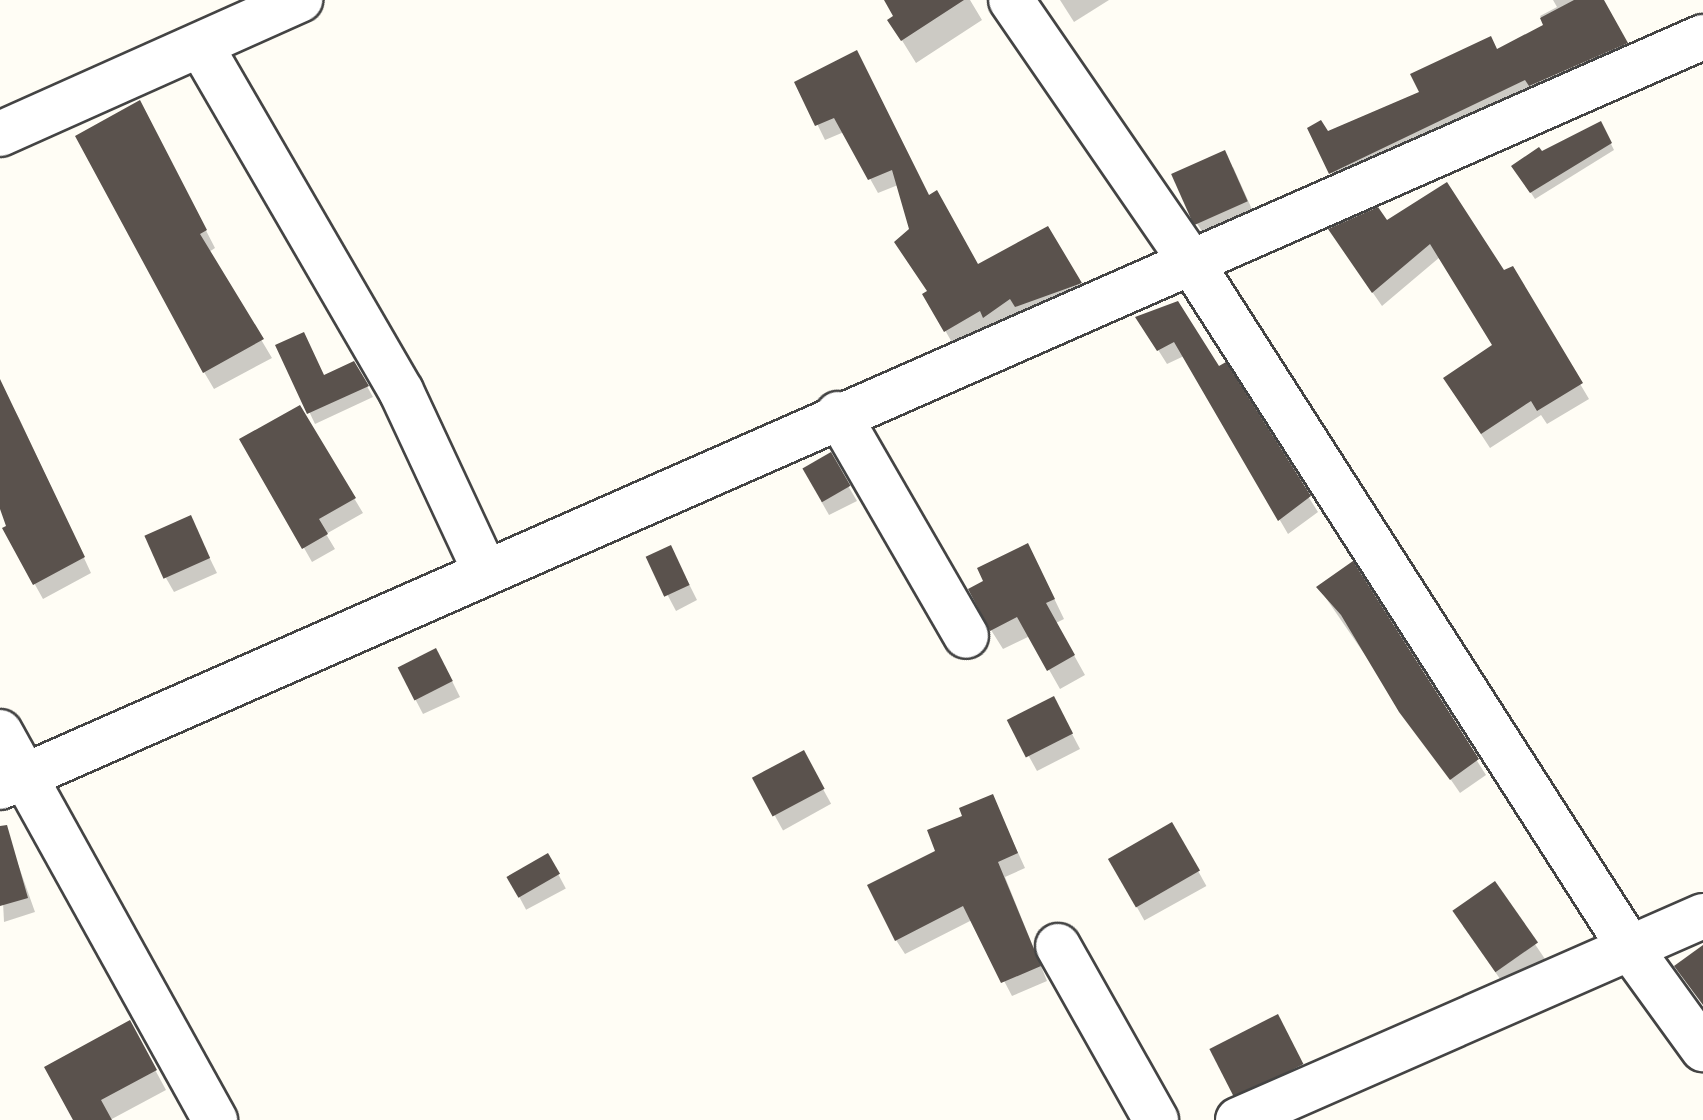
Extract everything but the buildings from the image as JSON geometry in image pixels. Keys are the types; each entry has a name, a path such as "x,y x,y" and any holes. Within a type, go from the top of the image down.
{"street":[{"path":"0,134 300,0"},
{"path":"1011,0 1189,259 1630,948 1703,1049"},
{"path":"12,781 1189,259 1703,37"},
{"path":"201,46 401,391 485,571"},
{"path":"838,414 966,636"},
{"path":"0,732 12,781 215,1120"},
{"path":"1238,1120 1703,916"},
{"path":"1058,946 1156,1120"}]}
